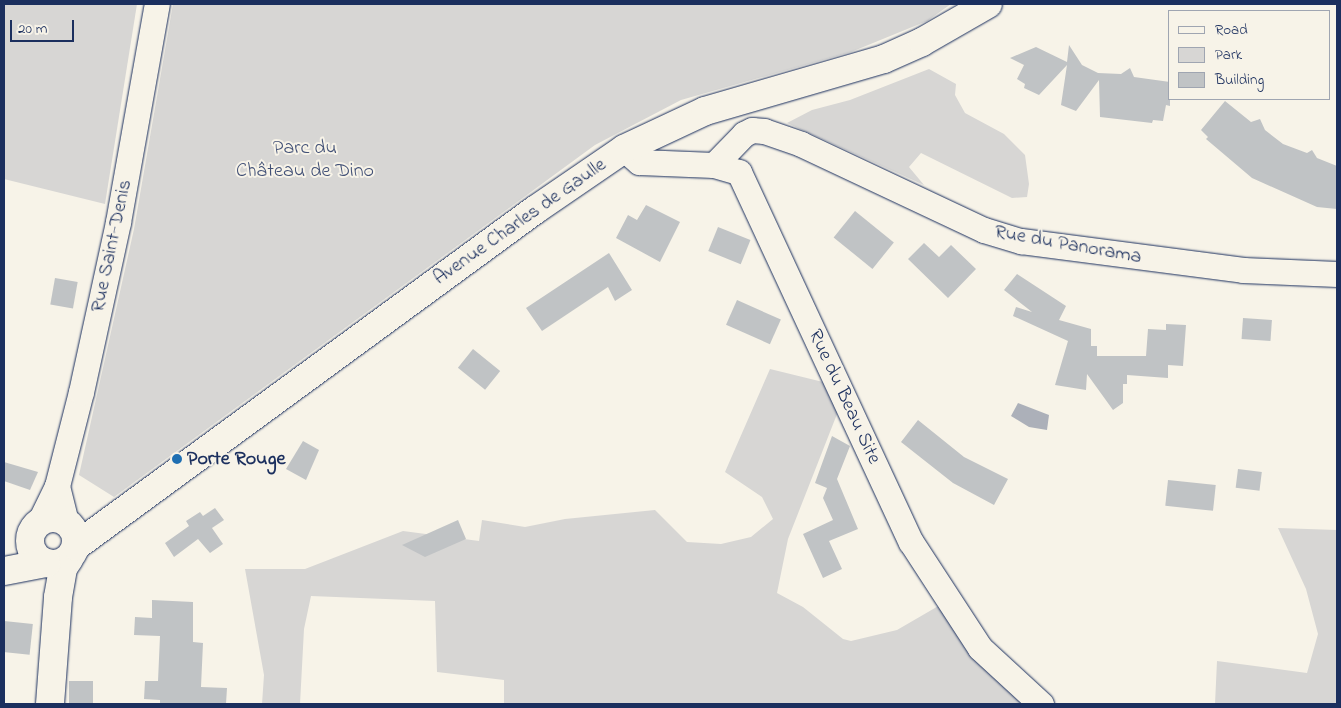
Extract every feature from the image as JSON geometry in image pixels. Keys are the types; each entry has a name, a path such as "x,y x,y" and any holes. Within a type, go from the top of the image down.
{"main road":[{"name":"Avenue Charles de Gaulle","path":"4,571 56,541 91,526 108,522 528,214 624,149 714,108 884,59 922,42 983,6"},
{"path":"4,562 56,541 54,574 58,597 50,704"}],"street":[{"name":"Rue Saint-Denis","path":"56,541 57,486 118,222 157,4"},
{"name":"Rue du Panorama","path":"714,165 744,134 752,130 764,131 801,144 984,230 1021,241 1243,270 1337,274"},
{"name":"Rue du Beau Site","path":"624,149 639,162 714,165 739,172 911,542 980,648 1041,704"}],"green space":[{"path":"4,4 137,4 105,204 4,179"},
{"name":"Parc du Château de Dino","path":"173,4 951,4 927,21 851,52 681,100 595,145 114,497 79,475 134,229"},
{"path":"929,69 956,84 955,95 965,113 1004,134 1025,155 1029,184 1027,197 1012,198 921,153 909,167 924,185 787,123 812,110 850,100"},
{"path":"770,369 823,382 839,409 788,539 777,593 803,607 843,639 851,641 897,630 947,601 1033,704 504,704 504,680 437,672 435,601 311,596 304,629 300,704 262,704 264,675 245,569 305,569 403,531 479,541 482,520 525,527 565,519 655,510 687,542 721,544 751,537 773,519 762,497 725,472"},
{"path":"1278,528 1337,530 1337,704 1215,704 1217,661 1307,673 1318,634 1306,589"}],"shaded area":[{"path":"1018,403 1049,415 1047,430 1029,427 1011,416"}],"building":[{"path":"1069,45 1082,65 1098,73 1121,74 1130,68 1134,77 1168,82 1168,100 1170,100 1170,106 1166,105 1163,121 1153,120 1152,123 1100,117 1099,80 1076,111 1061,105 1067,65 1039,95 1024,88 1025,84 1017,79 1024,65 1010,58 1036,47 1067,62"},
{"path":"1225,101 1251,122 1260,119 1265,130 1283,144 1307,153 1312,150 1317,158 1337,166 1337,209 1317,207 1252,178 1206,139 1208,137 1201,130"},
{"path":"646,205 680,222 660,262 616,238 628,215 637,220"},
{"path":"855,211 894,242 872,269 834,237"},
{"path":"718,227 750,240 741,264 708,251"},
{"path":"924,243 939,257 951,245 976,269 948,298 908,259"},
{"path":"609,253 632,290 615,301 608,287 542,331 526,308"},
{"path":"1017,274 1066,306 1059,320 1091,329 1091,346 1097,346 1097,356 1146,356 1148,329 1166,330 1166,324 1186,325 1183,366 1168,365 1168,378 1127,375 1127,384 1123,384 1123,403 1113,410 1087,374 1086,390 1055,385 1068,341 1013,316 1016,307 1032,312 1004,290"},
{"path":"55,278 78,282 73,309 50,305"},
{"path":"737,300 781,320 770,344 726,325"},
{"path":"1243,318 1272,320 1270,341 1242,339"},
{"path":"473,349 500,371 485,390 458,368"},
{"path":"918,420 964,457 1008,479 994,505 953,483 901,442"},
{"path":"832,436 850,446 837,479 858,529 829,541 842,569 823,578 803,534 833,520 823,498 827,488 815,483"},
{"path":"303,441 319,450 306,480 286,469"},
{"path":"4,462 38,472 30,490 4,481"},
{"path":"1238,469 1262,472 1260,491 1236,488"},
{"path":"1168,480 1216,485 1213,511 1165,506"},
{"path":"215,508 224,520 212,528 223,544 210,553 198,539 174,557 165,543 189,526 186,521 200,512 203,516"},
{"path":"458,520 466,539 425,557 402,545"},
{"path":"152,600 193,602 193,642 203,643 201,687 227,688 226,704 160,704 160,700 144,699 145,681 158,681 160,636 134,635 135,617 152,618"},
{"path":"4,621 33,624 30,655 4,652"},
{"path":"69,681 93,681 93,704 69,704"}],"place":[{"name":"Porte Rouge","path":"177,459"}]}
